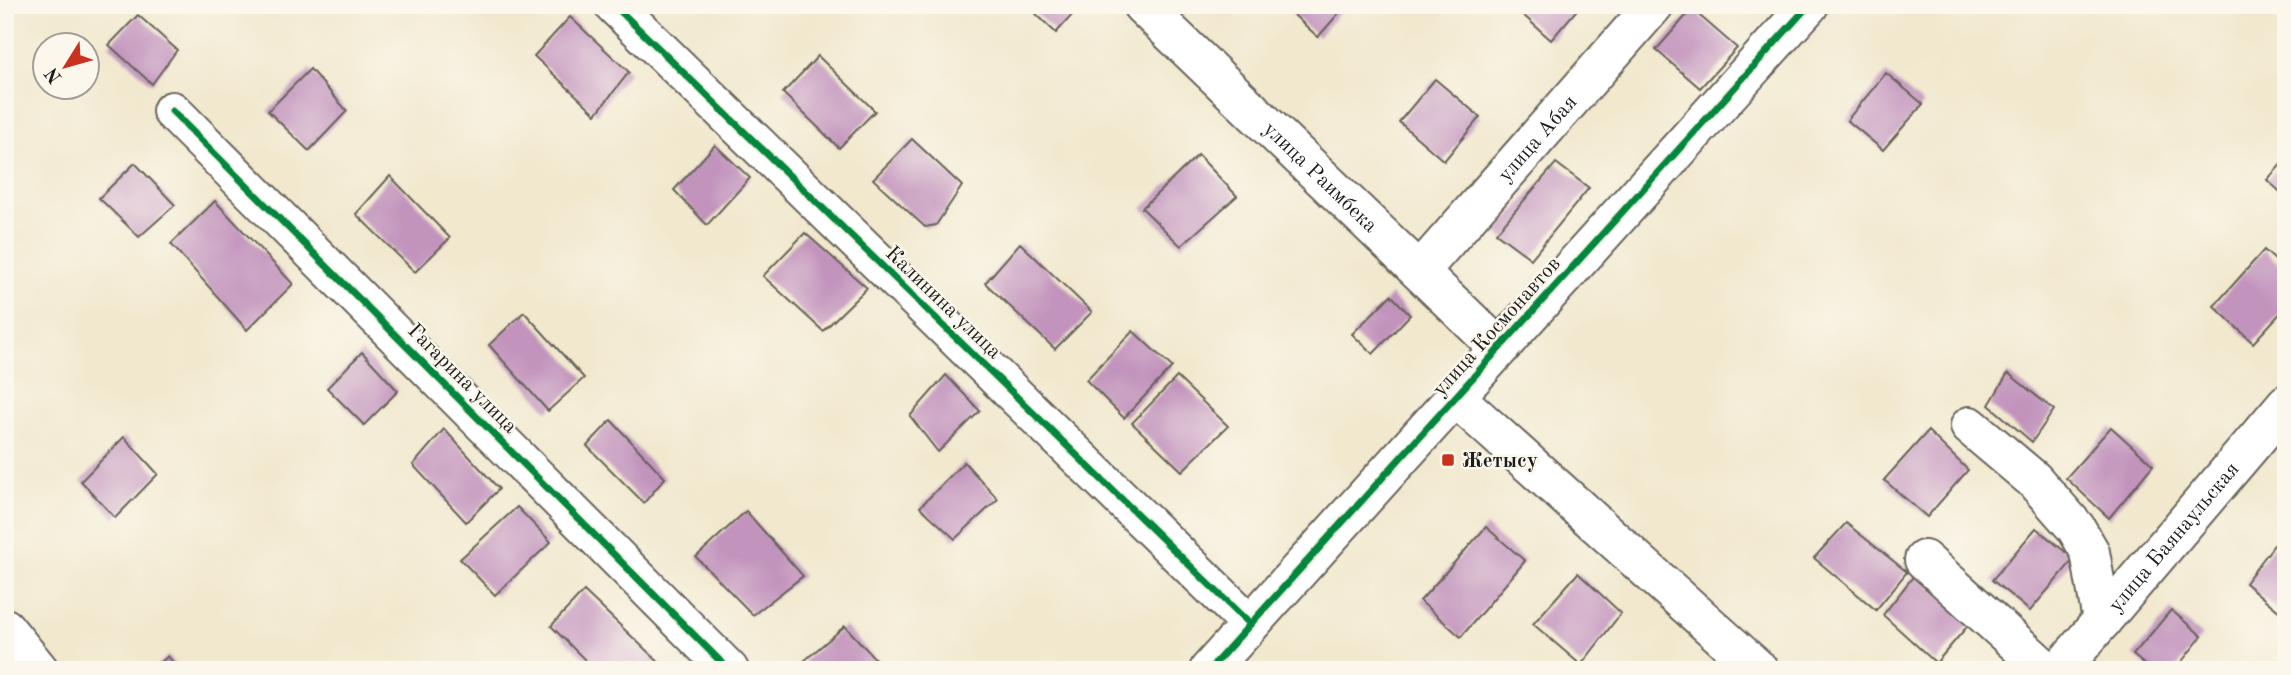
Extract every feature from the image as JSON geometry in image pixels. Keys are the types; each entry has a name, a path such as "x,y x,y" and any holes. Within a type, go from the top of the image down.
{"street":[{"name":"Калинина улица","path":"614,5 1250,624"},
{"name":"улица Раимбека","path":"1142,5 1499,348"},
{"name":"улица Абая","path":"1420,271 1654,5"},
{"name":"улица Космонавтов","path":"1209,670 1809,5"},
{"name":"Гагарина улица","path":"172,111 729,670"},
{"path":"1455,397 1759,670"},
{"name":"улица Баянаульская","path":"2060,670 2286,404"},
{"path":"1970,426 2034,480 2076,528 2090,552 2102,621"},
{"path":"1924,560 2046,670"},
{"path":"5,628 39,670"}],"building":[{"path":"1032,5 1081,5 1056,33 1030,8"},
{"path":"1283,5 1346,5 1318,37"},
{"path":"1512,5 1581,5 1551,40"},
{"path":"1692,9 1737,48 1700,88 1656,50"},
{"path":"138,15 177,50 152,84 109,45"},
{"path":"570,17 629,72 596,114 534,56"},
{"path":"818,56 875,111 839,148 783,93"},
{"path":"310,69 347,111 309,151 268,111"},
{"path":"1886,73 1923,104 1883,150 1847,120"},
{"path":"1435,79 1480,117 1444,161 1399,122"},
{"path":"912,139 962,186 936,225 925,227 873,179"},
{"path":"715,145 750,178 707,225 674,190"},
{"path":"1198,155 1237,196 1181,246 1142,208"},
{"path":"2286,159 2286,197 2267,180"},
{"path":"135,163 175,205 139,237 99,198"},
{"path":"1556,163 1589,188 1531,259 1496,233"},
{"path":"390,176 450,238 415,272 356,214"},
{"path":"215,201 293,284 247,330 171,244"},
{"path":"805,233 867,288 823,331 763,276"},
{"path":"1020,243 1092,312 1055,349 985,283"},
{"path":"2264,250 2286,270 2286,307 2253,343 2214,306"},
{"path":"1391,295 1410,315 1373,354 1352,334"},
{"path":"524,312 584,378 548,411 489,345"},
{"path":"1133,331 1172,367 1124,418 1086,380"},
{"path":"362,352 398,391 364,425 327,388"},
{"path":"2008,373 2054,410 2032,442 1989,405"},
{"path":"946,375 980,411 938,452 910,416"},
{"path":"1177,377 1228,426 1182,471 1132,423"},
{"path":"611,420 665,478 644,503 587,446"},
{"path":"2111,427 2153,465 2109,518 2066,478"},
{"path":"444,429 499,489 466,522 413,465"},
{"path":"1928,431 1968,470 1927,517 1884,480"},
{"path":"124,437 158,474 115,518 81,481"},
{"path":"964,462 998,499 955,539 920,507"},
{"path":"517,507 551,542 495,595 460,559"},
{"path":"746,511 803,576 753,615 696,557"},
{"path":"1846,523 1907,572 1876,610 1814,558"},
{"path":"1486,527 1525,561 1461,637 1420,601"},
{"path":"2036,528 2074,559 2030,611 1992,580"},
{"path":"2274,545 2286,554 2286,617 2245,583"},
{"path":"1578,573 1621,613 1581,665 1533,624"},
{"path":"1916,573 1971,622 1936,663 1883,615"},
{"path":"584,591 667,670 595,670 551,626"},
{"path":"2171,610 2202,636 2175,670 2151,670 2133,655"},
{"path":"845,626 880,664 872,670 813,670 804,661"},
{"path":"168,656 179,670 152,670"}],"cycle path":[{"path":"614,5 1250,624"},
{"path":"1209,670 1809,5"},
{"path":"172,111 729,670"}],"place":[{"name":"Жетысу","path":"1448,460"}]}
